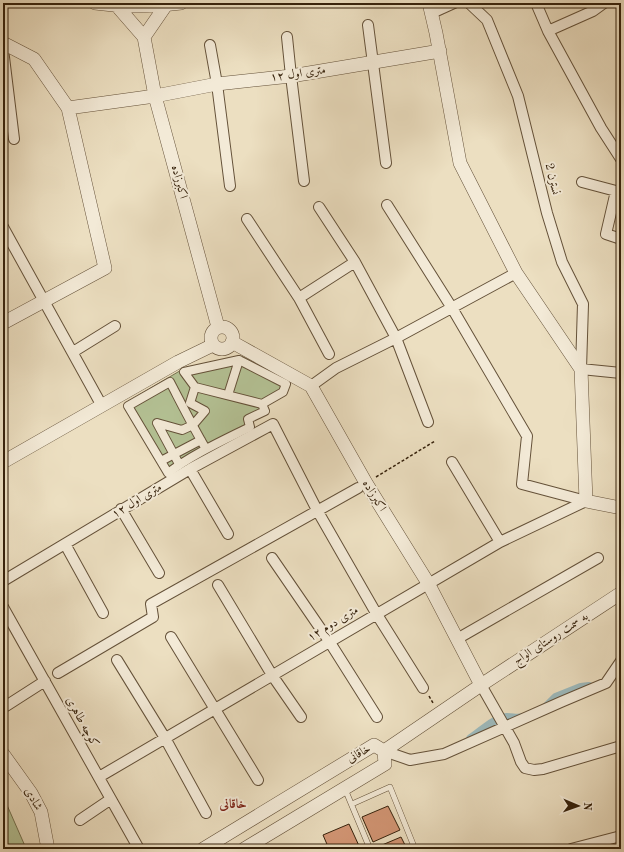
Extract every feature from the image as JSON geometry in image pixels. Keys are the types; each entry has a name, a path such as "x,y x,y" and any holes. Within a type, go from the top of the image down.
{"street":[{"path":"94,3 117,6 166,5 181,3"},
{"path":"454,3 430,8 440,52 460,163 516,273 581,370 586,501"},
{"name":"نسترن 2","path":"469,3 487,20 518,96 547,213 562,262 583,304 581,370"},
{"path":"536,3 548,31 601,128 621,159"},
{"path":"548,31 594,11 604,3"},
{"path":"117,6 144,37 166,5"},
{"path":"368,25 386,163"},
{"name":"اکبرزاده","path":"144,37 155,96 218,327"},
{"path":"287,37 304,181"},
{"path":"3,44 34,59 68,108 105,268 3,323"},
{"path":"210,45 217,84 230,186"},
{"path":"3,49 14,139"},
{"name":"۱۲ متری اول","path":"68,108 155,96 217,84 291,76 440,52"},
{"path":"582,182 616,192 606,234 621,240"},
{"path":"387,205 452,308 527,436 522,484 586,501 621,508"},
{"path":"318,207 355,262 396,338 428,422"},
{"path":"248,219 299,298 329,354"},
{"path":"3,227 102,406"},
{"path":"299,298 355,262"},
{"path":"232,342 311,386 336,368 396,338 516,273"},
{"path":"73,352 114,326"},
{"path":"218,327 225,327 231,332 233,339 232,342 230,346 219,349 213,345 211,341 212,331 218,327"},
{"path":"3,462 178,362 213,345"},
{"path":"228,395 239,360"},
{"path":"239,360 286,384 283,392 262,404 195,387 184,372 239,360"},
{"path":"581,370 621,373"},
{"path":"206,449 170,382 128,406 168,473 179,464 250,427 248,419 265,411 262,404"},
{"name":"اکبرزاده","path":"311,386 362,485 428,583 481,685"},
{"path":"179,464 157,423 182,430 193,425 205,411 190,403 195,387"},
{"name":"۱۲ متری اول","path":"3,581 190,469 273,424 317,510"},
{"path":"161,461 201,440"},
{"path":"452,462 500,542"},
{"path":"190,469 228,534"},
{"path":"58,673 153,617 151,604 362,485"},
{"name":"۱۲ متری دوم","path":"99,777 376,613 500,542 586,501"},
{"path":"122,509 159,573"},
{"path":"317,510 376,613 423,688"},
{"path":"65,544 103,612"},
{"path":"272,558 329,641 377,717"},
{"path":"457,639 598,558"},
{"path":"218,585 272,675 301,717"},
{"name":"به سمت روستای الواج","path":"384,751 621,593"},
{"name":"کوچه طاهری","path":"3,607 139,849"},
{"path":"171,637 258,780"},
{"path":"117,660 165,738 206,813"},
{"path":"384,751 410,760 444,754 606,683 621,661"},
{"path":"6,706 45,681"},
{"path":"481,685 514,743 521,762 525,768 530,770 543,768 621,746"},
{"name":"خاقانی","path":"203,849 374,745 384,751 385,764 244,849"},
{"name":"شادی","path":"3,754 31,793 41,812 48,849"},
{"path":"80,820 111,799"},
{"path":"571,849 621,836"}],"lane":[{"path":"352,804 390,787 415,849"},
{"path":"345,788 370,849"}],"path":[{"path":"362,485 435,441"},
{"path":"423,688 440,713"}],"green space":[{"path":"240,356 290,382 284,396 266,405 252,422 253,428 167,477 124,404 183,369"},
{"path":"3,796 25,846 25,849 3,849"}],"building":[{"path":"388,806 400,830 373,842 362,817"},
{"path":"349,824 360,848 329,849 323,835"},
{"path":"401,837 407,849 375,849 375,848"}],"waterway":[{"path":"545,709 556,698 581,688 589,687"},
{"path":"471,739 497,721 507,718 523,718"}],"district":[{"name":"خاقانی","path":"233,804"}]}
